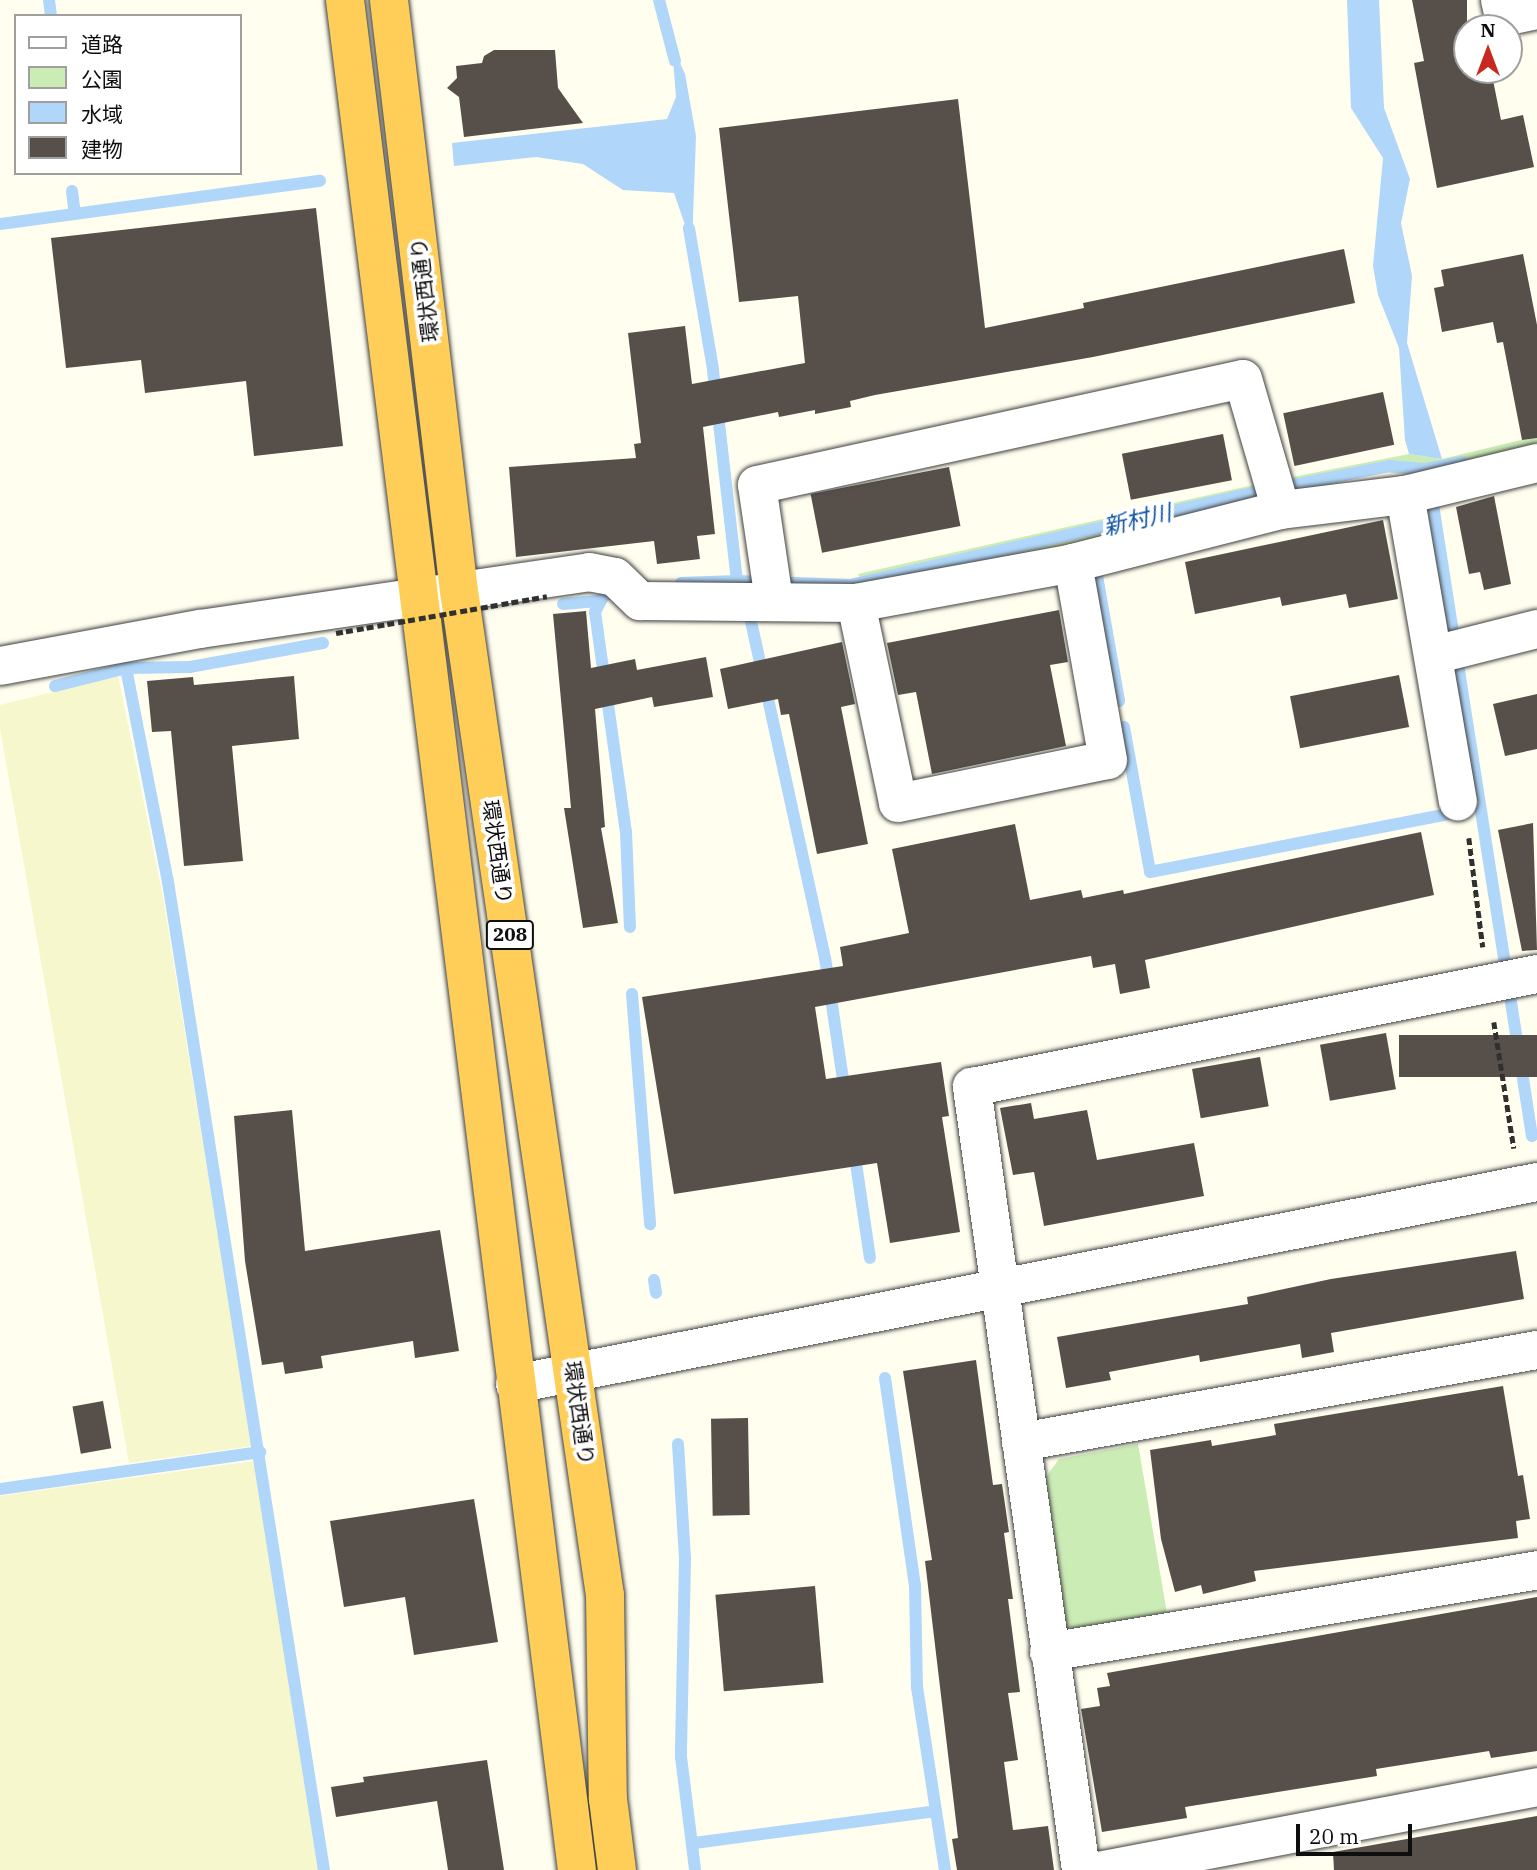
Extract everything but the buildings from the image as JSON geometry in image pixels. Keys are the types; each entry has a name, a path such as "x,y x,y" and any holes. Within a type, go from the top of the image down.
{"highway":[{"name":"環状西通り","path":"345,0 577,1870"},
{"name":"環状西通り","path":"389,0 459,591 605,1595 608,1799 617,1870"}],"street":[{"path":"1500,0 1504,17 1537,10"},
{"path":"761,592 757,485 1243,379 1276,493"},
{"path":"0,666 200,629 589,572 627,589 761,592 856,603 1073,563 1276,493 1423,491 1537,463"},
{"path":"1423,491 1458,801"},
{"path":"856,603 898,803 1108,760 1073,563"},
{"path":"1458,649 1537,629"},
{"path":"1081,1870 1049,1652 1002,1287 972,1087 1515,978"},
{"path":"515,1384 575,1375 1002,1287 1537,1182"},
{"path":"1021,1442 1536,1359"},
{"path":"1049,1652 1537,1570"},
{"path":"1103,1870 1537,1787"}],"path":[{"path":"336,633 547,596"}],"green space":[{"path":"1537,436 1537,453 1434,477 1384,472 865,590 858,574 1262,483 1409,454 1442,459"},
{"path":"118,676 162,892 252,1446 129,1463 0,728 0,705"},
{"path":"1138,1444 1168,1619 1083,1633 1064,1624 1045,1478 1059,1459"},
{"path":"254,1461 318,1870 0,1870 0,1496"}],"water":[{"path":"1347,0 1379,0 1384,108 1410,179 1401,223 1412,276 1407,343 1442,459 1409,454 1405,440 1399,348 1378,295 1373,266 1383,158 1351,108"},
{"path":"672,46 685,74 696,136 692,245 674,193 623,190 583,164 536,157 454,166 452,143 667,119 676,97"}],"waterway":[{"path":"49,0 51,14"},
{"path":"659,0 675,61"},
{"path":"0,224 320,181"},
{"path":"72,191 75,214"},
{"path":"681,583 737,581 713,369 689,228"},
{"name":"新村川","path":"845,1093 825,958 750,617 737,581 850,585 1243,495 1389,466 1426,469 1462,462"},
{"path":"1431,492 1532,1136"},
{"path":"1096,570 1119,701"},
{"path":"622,592 604,595 595,612 626,832 630,927"},
{"path":"563,604 598,601"},
{"path":"323,643 190,667 126,668 168,882 324,1870"},
{"path":"55,686 126,668"},
{"path":"1124,727 1150,872 1448,814"},
{"path":"632,994 650,1224"},
{"path":"854,1150 870,1258"},
{"path":"654,1280 656,1293"},
{"path":"885,1378 915,1585 917,1687 945,1870"},
{"path":"678,1444 685,1559 681,1757 695,1870"},
{"path":"0,1489 260,1452"},
{"path":"694,1843 936,1811"}]}
